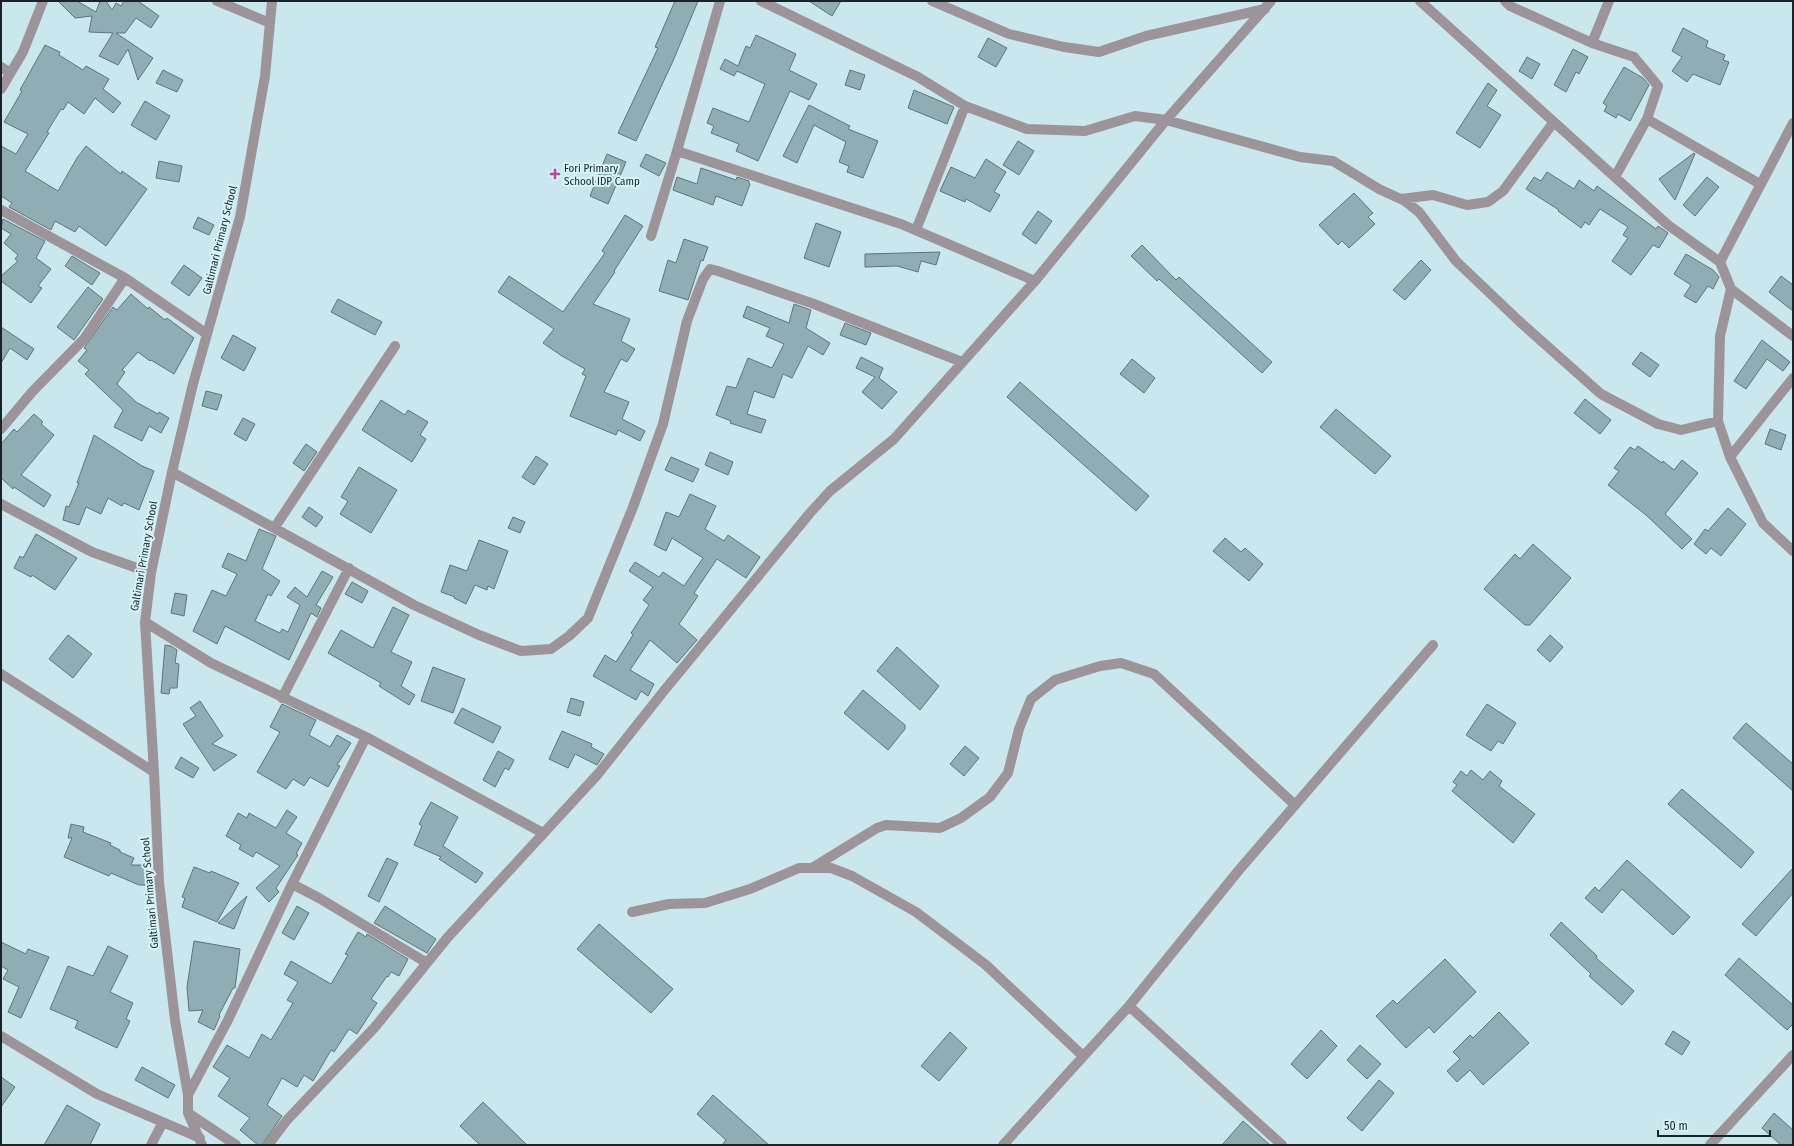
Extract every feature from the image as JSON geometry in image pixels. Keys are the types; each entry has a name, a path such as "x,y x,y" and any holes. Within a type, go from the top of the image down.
{"street":[{"path":"1,89 23,52 43,1"},
{"path":"217,1 270,23"},
{"name":"Galtimari Primary School","path":"201,1141 188,1113 188,1095 175,1020 158,882 154,772 145,622 151,573 172,472 207,334 240,216 265,76 272,1"},
{"path":"651,236 720,1"},
{"path":"761,1 918,77 965,106 1027,129 1085,131 1135,116 1166,120 1300,157 1333,161 1379,189 1401,199 1418,212 1456,261 1519,321 1601,394 1658,424 1681,430 1718,420"},
{"path":"932,1 1009,34 1099,52 1146,36 1268,5"},
{"path":"1420,1 1553,123 1668,225 1720,262 1731,289 1793,336"},
{"path":"1505,1 1510,6 1592,43 1634,57 1658,86 1647,119 1615,177"},
{"path":"1592,43 1609,1"},
{"path":"268,1145 287,1120 375,1027 448,937 598,774 663,692 810,513 830,491 894,439 1035,281 1166,120 1268,5"},
{"path":"1,68 10,73"},
{"path":"916,230 965,106"},
{"path":"1647,119 1760,184"},
{"path":"1401,199 1433,195 1467,205 1488,202 1503,191 1553,123"},
{"path":"1720,262 1793,123"},
{"path":"677,151 916,230 1035,281"},
{"path":"1,210 125,278 207,334"},
{"path":"172,472 414,605 479,635 521,651 550,649 569,636 588,618 663,424 687,321 703,279 710,269 814,304 962,362"},
{"path":"1,429 32,392 84,339 125,278"},
{"path":"1731,289 1720,336 1718,420 1730,457 1763,523 1793,551"},
{"path":"275,528 395,346"},
{"path":"1730,457 1793,378"},
{"path":"1,504 92,552 151,573"},
{"path":"282,698 349,568"},
{"path":"145,622 211,663 366,737 544,833"},
{"path":"1003,1145 1129,1006 1240,870 1433,645"},
{"path":"812,868 886,824 940,828 961,818 990,797 1008,773 1019,729 1031,699 1055,680 1100,666 1121,663 1154,674 1295,805"},
{"path":"1,674 154,772"},
{"path":"188,1095 228,1020 292,884 366,737"},
{"path":"632,912 669,904 705,903 750,889 799,868 831,868 852,876 916,912 986,965 1083,1056"},
{"path":"292,884 319,898 427,964"},
{"path":"1129,1006 1282,1145"},
{"path":"1,1036 97,1094 163,1122 201,1141"},
{"path":"1710,1145 1793,1054"},
{"path":"188,1113 236,1145"},
{"path":"151,1145 163,1122"}],"building":[{"path":"58,1 77,1 96,12 100,1 106,1 112,10 116,3 121,6 124,1 138,1 159,16 151,28 136,18 125,33 116,33 153,58 138,80 128,49 118,65 99,56 113,33 89,32 92,16 75,18"},
{"path":"675,1 698,1 673,61 636,141 618,133 658,48 655,47"},
{"path":"809,1 841,1 832,16"},
{"path":"1683,28 1708,41 1706,47 1725,55 1723,60 1729,62 1720,85 1693,74 1687,82 1672,71 1682,57 1672,51"},
{"path":"756,35 796,54 789,70 817,84 809,100 790,91 758,161 736,151 739,144 711,133 714,126 707,123 713,108 749,122 765,84 737,71 734,76 720,69 725,59 738,66 746,46 750,48"},
{"path":"988,38 1007,48 996,67 978,57"},
{"path":"45,45 60,52 59,55 83,70 86,66 109,79 103,89 121,103 113,113 95,98 84,114 68,102 63,110 61,109 47,132 49,133 25,171 58,191 77,158 86,146 121,174 122,171 147,189 106,246 79,226 75,232 55,221 51,230 9,207 12,203 1,196 1,146 16,154 28,134 4,122 22,91 20,90"},
{"path":"1573,49 1588,57 1579,74 1576,72 1566,92 1554,85"},
{"path":"1527,57 1540,64 1532,79 1519,71"},
{"path":"1624,67 1643,78 1649,85 1630,121 1618,114 1616,118 1604,111 1607,106 1603,103"},
{"path":"163,70 183,80 177,92 156,83"},
{"path":"850,70 865,75 860,90 845,85"},
{"path":"1488,83 1497,90 1487,106 1501,115 1480,148 1456,133"},
{"path":"914,90 954,107 947,124 908,108"},
{"path":"145,101 170,116 156,140 131,125"},
{"path":"809,105 850,126 848,129 878,141 863,178 847,172 849,166 839,162 846,142 814,125 797,163 783,156"},
{"path":"1018,141 1034,151 1019,175 1003,165"},
{"path":"1694,153 1695,154 1675,200 1659,179"},
{"path":"607,154 626,162 608,204 590,196"},
{"path":"646,154 666,163 659,176 640,166"},
{"path":"986,159 1006,172 994,192 1000,195 990,212 966,199 965,202 940,191 951,167 975,178"},
{"path":"159,161 182,166 179,182 156,178"},
{"path":"701,168 736,180 737,177 749,181 750,184 742,206 716,196 713,205 673,190 677,177 697,184"},
{"path":"1547,172 1574,189 1579,180 1594,191 1597,186 1656,229 1658,226 1668,233 1659,248 1653,245 1631,275 1612,261 1628,238 1623,235 1628,227 1600,209 1589,225 1585,222 1581,228 1558,211 1559,210 1526,189 1534,177 1541,181"},
{"path":"1707,177 1719,187 1695,216 1683,205"},
{"path":"1354,193 1373,213 1368,217 1375,224 1349,248 1342,241 1338,245 1319,225"},
{"path":"1038,211 1052,221 1036,244 1022,234"},
{"path":"625,215 643,226 614,271 615,272 593,304 630,319 621,341 635,349 627,362 621,359 604,392 629,402 622,419 645,431 640,441 618,430 616,435 570,416 586,376 582,374 585,369 543,343 554,329 498,292 509,276 563,312 605,253 602,251"},
{"path":"198,217 214,225 209,235 193,228"},
{"path":"3,219 45,241 36,258 51,269 38,286 42,288 31,303 1,281 1,276 18,261 15,259 18,255 4,243 11,234 1,228"},
{"path":"816,223 841,232 829,267 804,258"},
{"path":"684,239 708,247 703,261 701,260 688,300 659,291 668,260 676,263"},
{"path":"1142,245 1176,280 1179,277 1272,362 1262,373 1159,279 1157,281 1131,256"},
{"path":"940,252 936,265 921,261 918,272 897,266 865,267 865,254"},
{"path":"1686,254 1713,270 1719,277 1713,289 1708,286 1696,303 1684,296 1691,285 1674,274"},
{"path":"72,256 100,273 92,285 65,266"},
{"path":"1421,260 1431,270 1405,300 1393,290"},
{"path":"184,265 202,278 189,296 171,283"},
{"path":"1781,276 1793,285 1793,311 1769,292"},
{"path":"88,287 103,299 74,340 57,327"},
{"path":"131,294 148,309 149,307 165,320 167,318 194,338 174,374 151,360 150,361 138,352 122,370 125,372 117,384 136,402 169,418 161,433 149,426 142,441 114,427 123,410 85,374 89,370 78,361 87,350 84,348 113,307 117,310"},
{"path":"338,299 382,322 375,335 331,312"},
{"path":"794,304 811,310 806,328 830,343 823,355 808,346 792,378 783,374 774,398 754,391 747,414 766,420 761,433 730,423 731,421 716,415 727,386 736,388 748,358 772,368 784,344 766,336 770,328 743,317 747,306 789,323"},
{"path":"845,323 871,333 866,345 840,335"},
{"path":"1,327 34,349 27,360 10,348 1,363"},
{"path":"233,335 256,348 244,371 221,358"},
{"path":"1762,340 1790,362 1783,371 1767,359 1746,389 1734,381"},
{"path":"1641,352 1659,365 1650,377 1632,364"},
{"path":"861,357 883,368 879,378 897,392 882,409 862,392 875,377 856,368"},
{"path":"1132,359 1155,378 1144,393 1120,374"},
{"path":"1020,382 1149,496 1136,511 1007,397"},
{"path":"206,391 222,395 217,410 202,406"},
{"path":"1585,399 1611,420 1600,434 1574,413"},
{"path":"381,400 405,415 408,410 428,422 420,435 426,439 412,462 362,430"},
{"path":"1336,409 1391,456 1375,474 1320,427"},
{"path":"34,414 43,422 41,424 54,435 21,475 51,495 44,507 14,487 13,489 1,478 1,444 14,429 17,432"},
{"path":"243,418 255,424 246,441 234,434"},
{"path":"1770,429 1786,435 1781,450 1765,444"},
{"path":"94,435 142,466 154,471 139,510 124,503 122,506 108,498 101,514 86,507 79,525 63,520 66,506 69,507 79,483 77,483"},
{"path":"306,444 317,452 304,471 293,463"},
{"path":"1638,446 1662,463 1663,461 1674,470 1682,460 1698,473 1665,514 1692,539 1682,549 1646,515 1608,485 1619,471 1614,468 1630,447 1635,450"},
{"path":"710,452 733,462 728,475 705,465"},
{"path":"536,456 548,464 534,485 522,477"},
{"path":"671,457 699,469 693,482 665,470"},
{"path":"359,467 397,490 371,533 340,514 348,501 341,497"},
{"path":"690,494 716,506 705,529 724,541 728,535 760,557 746,578 717,559 694,593 698,596 679,624 697,640 677,663 650,640 630,670 654,684 648,696 641,691 636,700 593,676 605,655 616,662 633,635 631,633 649,605 643,600 653,587 629,571 635,562 659,577 663,572 684,586 703,558 672,538 666,551 654,545 666,512 679,517"},
{"path":"309,507 323,517 316,527 302,517"},
{"path":"1728,508 1746,524 1721,556 1711,548 1706,554 1694,544 1705,529 1708,531"},
{"path":"513,517 525,522 520,533 508,528"},
{"path":"259,529 276,536 262,569 280,581 271,596 268,594 255,621 280,633 282,629 288,632 300,605 287,597 295,587 307,597 322,571 333,577 316,605 321,608 317,617 311,613 289,660 225,626 217,644 193,631 212,590 226,596 237,574 222,567 228,553 246,561"},
{"path":"36,534 77,558 55,590 32,575 31,577 14,568 20,556 23,558"},
{"path":"1225,538 1241,552 1245,548 1263,564 1249,581 1213,551"},
{"path":"479,540 508,551 494,589 488,586 487,590 475,585 466,604 454,598 455,597 441,592 450,565 467,571"},
{"path":"1533,544 1571,578 1530,625 1525,625 1484,589 1515,554 1520,559"},
{"path":"352,582 368,591 362,603 345,594"},
{"path":"175,593 187,595 184,616 171,613"},
{"path":"393,607 409,615 391,652 412,662 401,686 415,695 409,705 379,686 381,683 328,653 341,630 373,648"},
{"path":"68,635 92,654 73,678 49,659"},
{"path":"1550,635 1563,647 1550,662 1537,650"},
{"path":"165,645 171,646 177,650 175,663 179,664 177,688 170,688 169,694 161,693"},
{"path":"897,647 939,686 920,710 877,671"},
{"path":"433,667 465,679 453,713 421,701"},
{"path":"863,690 905,725 905,729 888,750 844,713"},
{"path":"571,698 584,702 580,716 567,712"},
{"path":"200,701 223,736 212,744 237,755 214,771 183,724 196,716 190,708"},
{"path":"282,704 316,720 309,735 330,747 337,735 351,743 337,765 340,766 328,787 310,777 304,786 293,779 286,789 257,772 280,732 270,727"},
{"path":"1487,704 1516,723 1503,744 1498,741 1491,751 1466,735"},
{"path":"462,708 501,727 493,743 454,723"},
{"path":"1746,723 1793,764 1793,791 1733,738"},
{"path":"562,731 592,744 591,747 604,754 597,765 575,754 568,768 549,759"},
{"path":"965,746 979,758 964,776 950,764"},
{"path":"498,751 514,760 509,770 505,768 495,787 483,780"},
{"path":"181,757 199,768 193,778 175,768"},
{"path":"1471,770 1483,780 1490,771 1502,781 1499,786 1535,814 1513,843 1452,791 1457,785 1453,782 1461,771 1467,776"},
{"path":"1682,789 1754,852 1741,868 1668,804"},
{"path":"431,802 458,817 443,846 483,873 476,883 439,859 441,857 414,845 422,826 419,824"},
{"path":"287,810 297,817 286,833 302,843 296,854 298,855 276,888 279,892 269,902 256,888 280,866 256,852 253,857 239,849 241,845 226,836 238,813 247,818 249,813 276,828"},
{"path":"71,824 84,827 83,832 111,843 110,845 120,850 120,852 134,858 131,865 146,865 146,885 139,885 111,873 109,876 64,857 72,838 68,838"},
{"path":"387,858 398,863 379,902 368,896"},
{"path":"1627,860 1690,917 1673,935 1622,889 1602,913 1585,898 1595,887 1599,891"},
{"path":"194,867 210,873 211,871 239,883 217,922 182,907 185,898 182,897"},
{"path":"1793,868 1793,893 1756,936 1742,924"},
{"path":"247,896 234,929 218,923"},
{"path":"297,906 309,913 294,940 282,933"},
{"path":"385,906 436,939 427,953 374,923"},
{"path":"1561,922 1597,956 1596,958 1634,991 1622,1005 1589,976 1591,974 1550,935"},
{"path":"599,924 673,989 651,1013 577,949"},
{"path":"358,932 366,937 367,934 408,959 399,976 391,972 388,977 387,976 371,999 377,1003 357,1034 349,1029 334,1052 331,1050 313,1081 304,1075 297,1087 282,1078 267,1105 282,1116 262,1145 258,1145 240,1130 250,1118 218,1096 230,1078 213,1067 227,1045 249,1058 262,1034 271,1040 293,1003 287,1000 298,982 284,974 291,961 331,984 348,955 345,954"},
{"path":"194,941 240,949 235,988 233,988 219,1015 220,1016 214,1030 198,1022 203,1010 189,1011 187,987"},
{"path":"1,942 26,954 28,949 49,957 21,1018 8,1012 19,987 3,979 8,970 1,966"},
{"path":"108,946 128,956 110,992 133,1003 126,1019 130,1021 117,1048 75,1028 78,1021 50,1009 68,966 93,976"},
{"path":"1739,958 1793,1005 1793,1024 1787,1030 1725,975"},
{"path":"1445,959 1476,992 1434,1033 1429,1027 1406,1048 1376,1016 1393,1000 1397,1004"},
{"path":"1499,1012 1529,1043 1483,1085 1470,1070 1457,1082 1447,1071 1460,1059 1453,1052 1470,1035 1473,1038"},
{"path":"1321,1030 1337,1046 1307,1079 1291,1064"},
{"path":"1673,1031 1690,1042 1682,1055 1665,1044"},
{"path":"950,1032 967,1048 939,1081 921,1066"},
{"path":"1360,1045 1381,1064 1367,1079 1347,1060"},
{"path":"142,1067 175,1085 168,1098 135,1080"},
{"path":"1,1077 15,1087 1,1107"},
{"path":"1379,1080 1394,1093 1362,1131 1347,1118"},
{"path":"713,1095 769,1145 722,1145 726,1140 697,1114"},
{"path":"483,1102 527,1145 480,1145 460,1126"},
{"path":"67,1105 100,1124 90,1145 44,1145"},
{"path":"1774,1113 1793,1130 1793,1145 1781,1145 1762,1128"},
{"path":"1243,1121 1270,1145 1222,1145"}],"place":[{"name":"Fori Primary School IDP Camp","path":"555,174"}]}
